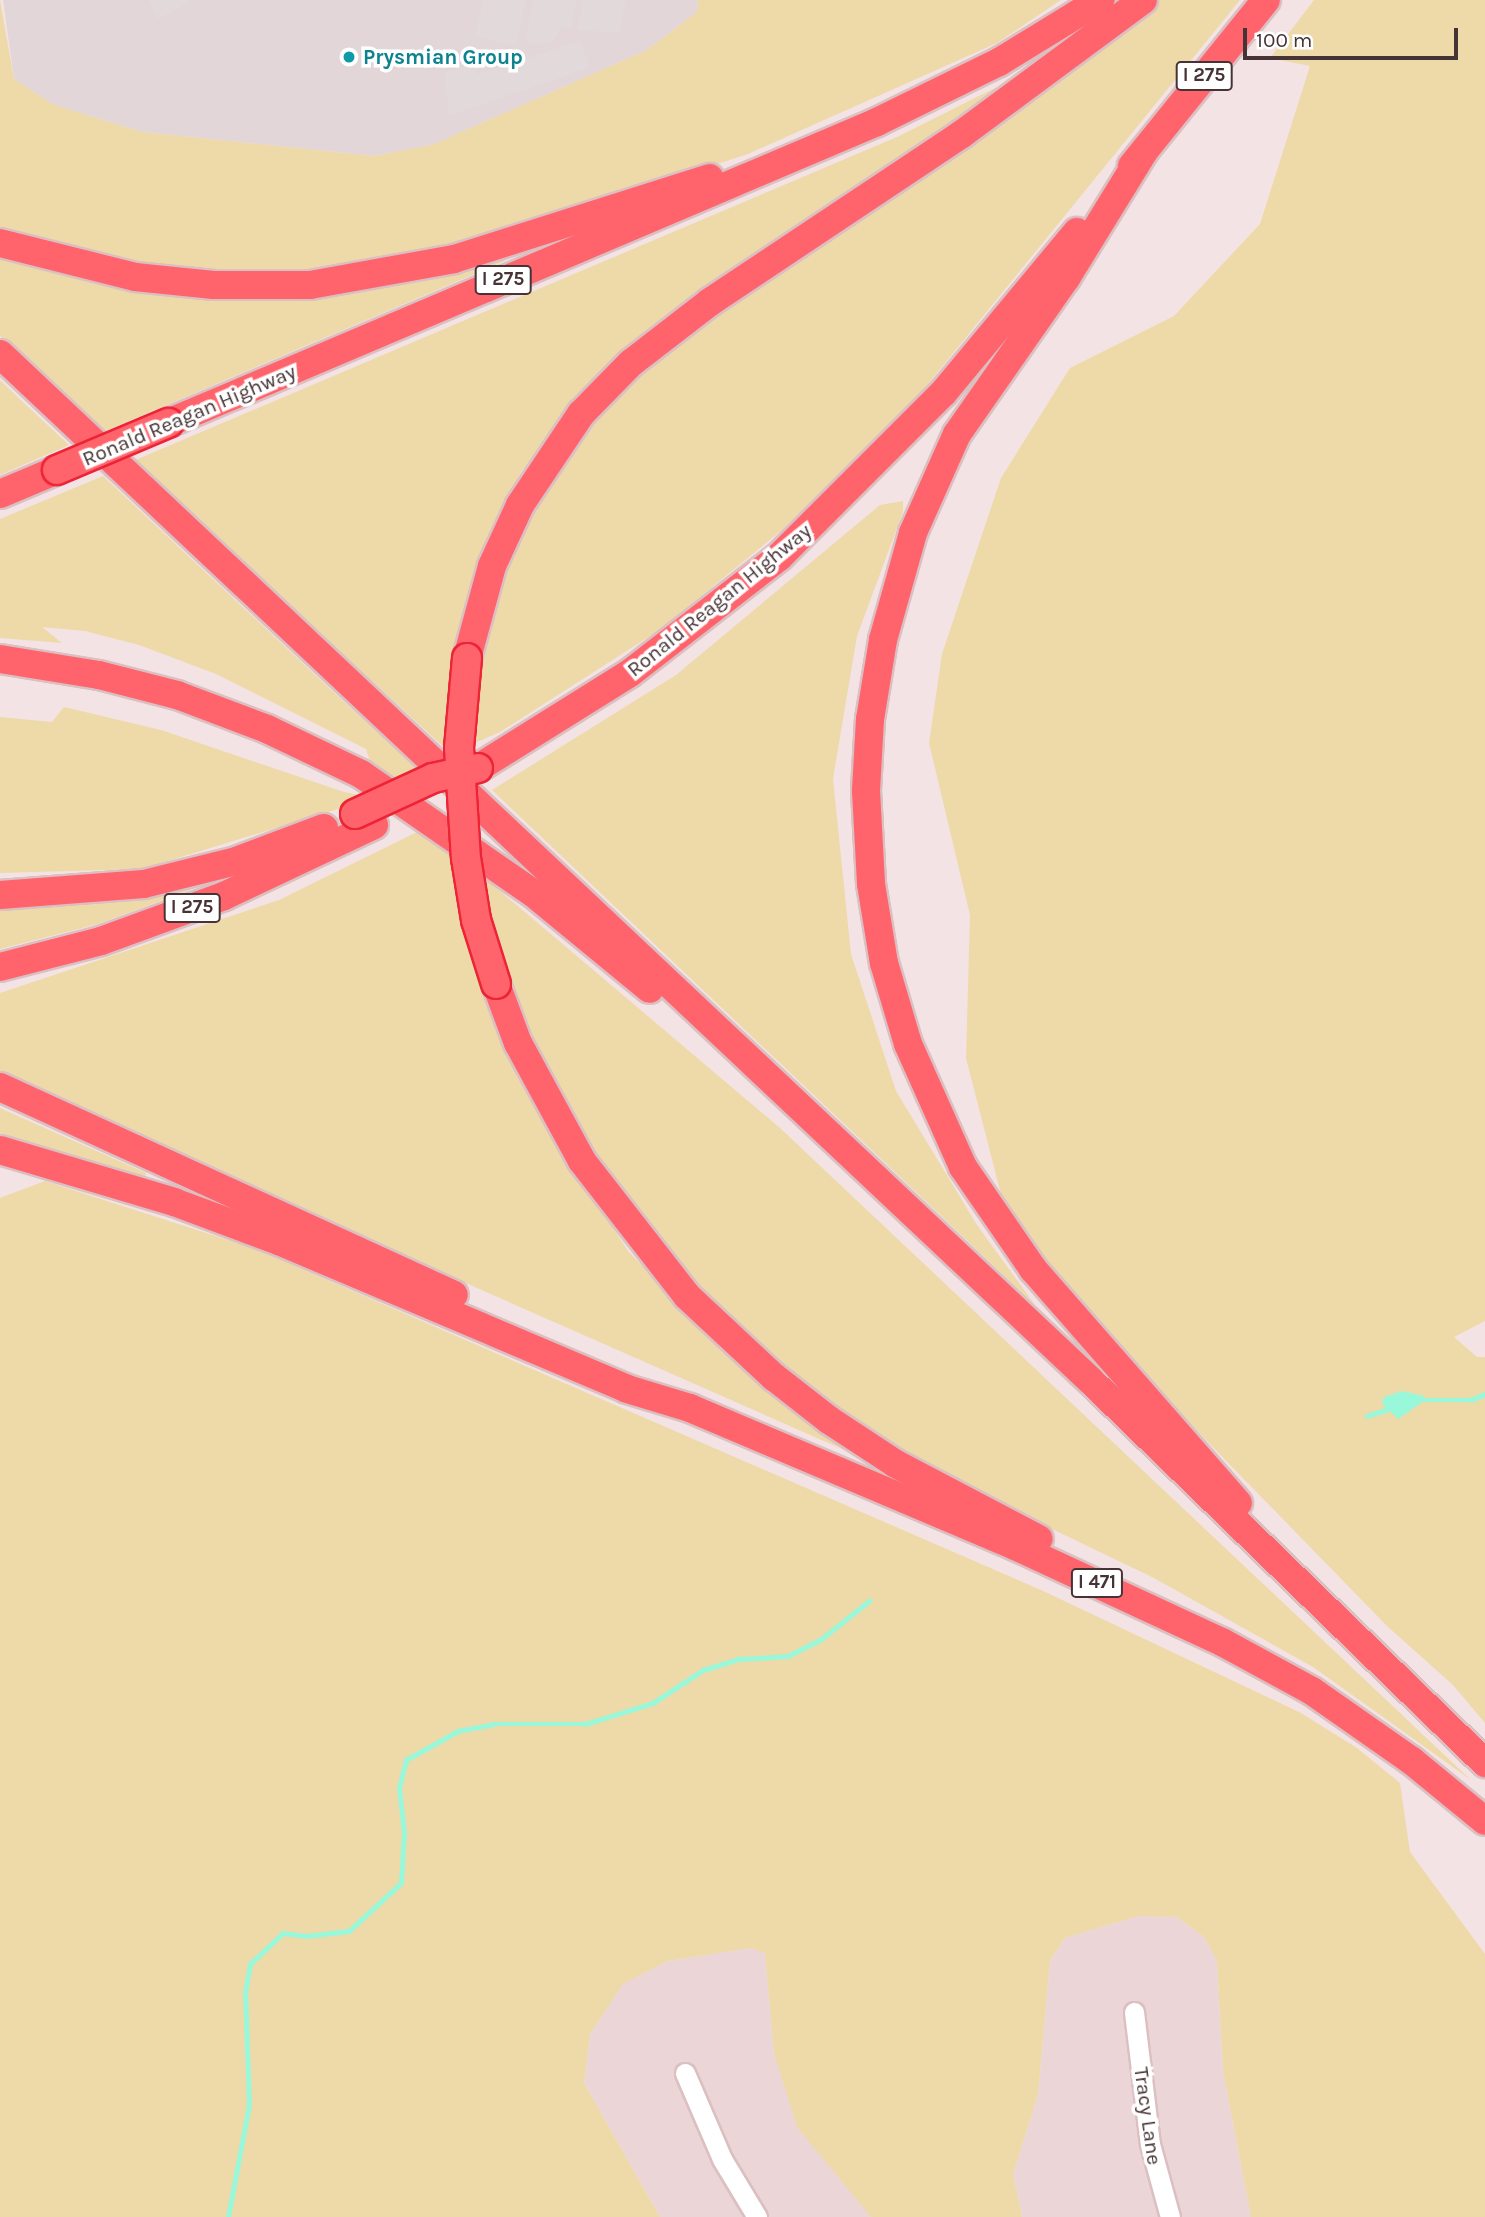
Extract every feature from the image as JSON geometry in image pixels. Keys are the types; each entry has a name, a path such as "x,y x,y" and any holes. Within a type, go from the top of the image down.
{"highway":[{"name":"Ronald Reagan Highway","path":"0,494 839,138 999,62 1100,0"},
{"path":"1143,0 962,134 720,295 631,362 581,414 520,505 492,566 467,658 459,748 466,846 476,920 518,1043 582,1161 678,1286 740,1347 829,1420 897,1464 1222,1642"},
{"name":"Ronald Reagan Highway","path":"0,968 101,941 224,896 365,819 478,768 572,712 672,643 808,530 944,392 1266,0"},
{"path":"0,243 99,271 174,282 257,287 352,280 454,259 839,138"},
{"path":"1143,153 1066,278 957,434 913,533 883,640 870,719 866,791 872,884 884,963 908,1044 963,1167 1033,1269 1199,1455 1290,1576"},
{"path":"0,354 1091,1381 1485,1763"},
{"path":"0,659 99,675 177,695 267,729 361,774 533,893 713,1044 774,1084"},
{"path":"0,895 92,891 192,873 365,819"},
{"path":"0,1087 638,1378 690,1408"},
{"path":"0,1150 244,1228 626,1389 690,1408"},
{"name":"I 471","path":"690,1408 1002,1540 1222,1642 1351,1717 1485,1821"}],"street":[{"name":"Tracy Lane","path":"1134,2012 1150,2144 1170,2217"},
{"path":"685,2073 719,2152 757,2217"}],"shaded area":[{"path":"0,0 14,79 54,105 142,132 374,156 432,145 647,50 697,12 698,0 1061,0 997,43 748,154 491,238 344,272 161,271 18,238 0,229"},
{"path":"3,0 698,0 697,12 647,50 432,145 374,156 142,132 54,105 14,79"},
{"path":"149,0 193,0 158,19"},
{"path":"483,0 526,0 516,45 475,36"},
{"path":"533,0 577,0 571,28 561,27 554,41 535,45 525,41"},
{"path":"583,0 626,0 619,33 577,30"},
{"path":"1159,0 1240,0 924,389 782,530 661,629 500,732 468,746 472,691 501,572 555,464 630,377 718,306 1118,37"},
{"path":"1314,0 1485,0 1485,1321 1454,1337 1477,1357 1485,1357 1485,1723 1453,1685 1387,1626 1089,1320 1005,1210 966,1058 970,915 929,743 942,654 1001,478 1070,368 1174,316 1260,224 1310,66 1270,58"},
{"path":"581,41 590,67 449,116 444,73 474,62 477,74"},
{"path":"1045,63 945,133 741,262 600,376 521,472 485,551 448,751 133,461 897,137"},
{"path":"0,253 234,296 360,291 418,280 504,254 505,261 103,432 0,336"},
{"path":"0,380 69,445 0,475"},
{"path":"103,476 423,773 400,785 371,764 366,749 216,674 139,645 85,631 42,627 62,643 0,638 0,519"},
{"path":"903,501 903,512 857,636 833,779 851,954 896,1091 977,1225 1035,1305 492,790 676,675 880,505"},
{"path":"64,707 161,730 344,792 374,798 142,869 0,873 0,717 52,722"},
{"path":"421,830 452,851 566,1155 628,1251 699,1324 876,1464 221,1175 0,1071 0,993 279,900"},
{"path":"474,869 780,1128 1471,1780 1313,1667 1152,1577 908,1460 795,1384 681,1278 602,1178 533,1053 504,983"},
{"path":"215,881 98,924 0,949 0,909 91,904"},
{"path":"0,1108 146,1173 145,1183 0,1141"},
{"path":"45,1181 256,1249 1041,1590 1301,1713 1357,1748 1400,1783 1410,1852 1485,1954 1485,2217 1251,2217 1223,2071 1217,1961 1204,1937 1177,1917 1138,1916 1065,1938 1050,1961 1038,2095 1013,2174 1022,2217 871,2217 797,2127 774,2053 765,1953 751,1948 668,1961 623,1984 590,2034 584,2083 660,2217 0,2217 0,1198"},
{"path":"1402,1391 1424,1396 1424,1401 1398,1419 1382,1404 1384,1397"},
{"path":"1138,1916 1177,1917 1204,1937 1217,1961 1223,2071 1251,2217 1022,2217 1013,2174 1038,2095 1050,1961 1065,1938"},
{"path":"751,1948 765,1952 774,2053 871,2217 660,2217 584,2083 590,2034 622,1984 668,1961"}],"waterway":[{"path":"1421,1400 1471,1400 1485,1394"},
{"path":"1367,1416 1388,1409"},
{"path":"228,2217 249,2105 245,1993 250,1964 283,1933 306,1936 349,1931 401,1883 404,1833 399,1788 406,1760 458,1731 494,1724 586,1724 653,1703 703,1670 740,1659 788,1656 820,1640 869,1601"}],"place":[{"name":"Prysmian Group","path":"349,57"}]}
